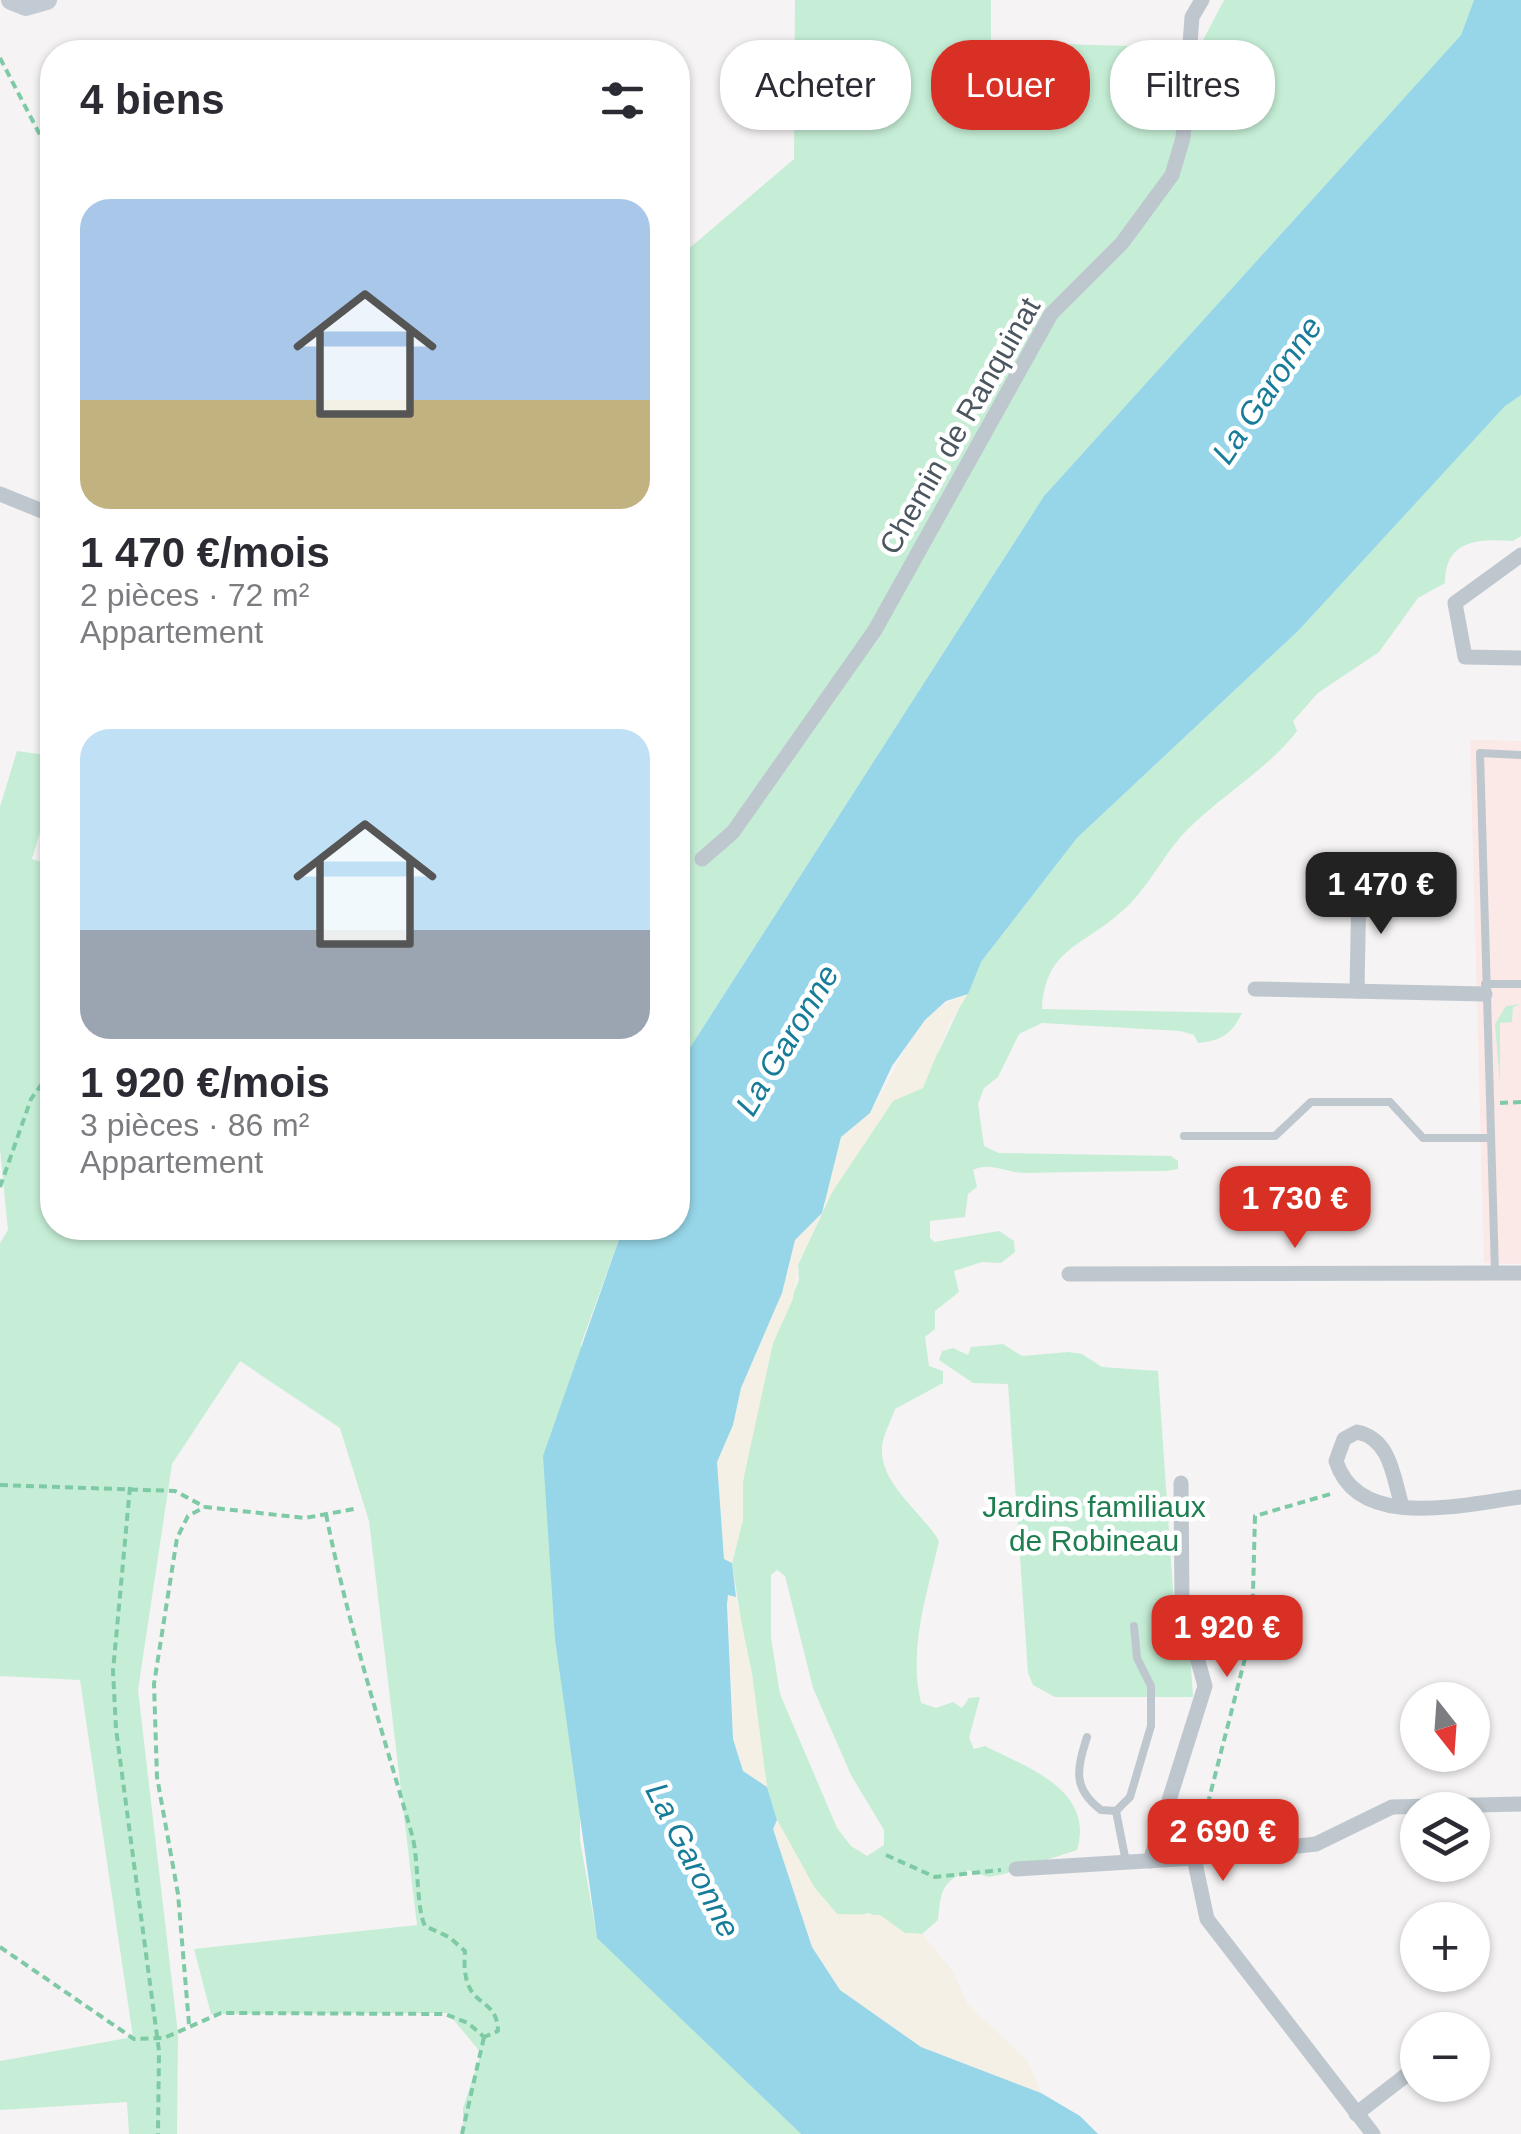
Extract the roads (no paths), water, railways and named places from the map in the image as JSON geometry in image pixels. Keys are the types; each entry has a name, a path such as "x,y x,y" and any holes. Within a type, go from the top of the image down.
{"main road":[{"path":"0,18 18,3 47,0"}],"street":[{"name":"Chemin de Ranquinat","path":"702,858 734,832 875,630 1051,314 1122,243 1172,175 1183,138 1192,17 1202,0"},
{"path":"0,494 40,510"},
{"path":"1521,555 1455,603 1464,656 1521,658"},
{"path":"1357,991 1359,882"},
{"path":"1256,989 1485,989"},
{"path":"1068,1274 1521,1273"},
{"path":"1402,1506 1383,1446 1371,1435 1357,1432 1337,1450 1336,1460 1348,1488 1368,1499 1402,1506 1441,1507 1521,1497"},
{"path":"1150,1861 1204,1695 1204,1671 1182,1604 1180,1483"},
{"path":"1016,1869 1194,1858 1316,1844 1392,1807 1521,1804"},
{"path":"1194,1858 1208,1919 1373,2134"},
{"path":"1356,2114 1400,2080"}],"lane":[{"path":"1496,1272 1480,753 1521,756"},
{"path":"1485,989 1521,984"},
{"path":"1184,1136 1275,1136 1311,1102 1390,1102 1423,1138 1491,1138"},
{"path":"1087,1737 1077,1771 1080,1786 1101,1810 1116,1811 1130,1797 1151,1726 1151,1686 1137,1658 1134,1626"},
{"path":"1116,1811 1126,1862"}],"water":[{"name":"La Garonne","path":"1474,0 1521,0 1521,395 1505,406 1299,630 1077,838 981,962 968,994 946,1001 925,1020 892,1066 870,1113 841,1137 822,1213 795,1240 782,1293 741,1388 733,1425 717,1462 724,1559 732,1563 736,1597 728,1595 727,1605 733,1739 743,1771 767,1787 777,1820 773,1829 812,1947 840,1990 921,2047 1041,2093 1080,2116 1098,2134 801,2134 597,1938 555,1639 543,1456 619,1240 690,1240 690,1048 1044,496 1461,35"}],"park label":[{"name":"Jardins familiaux de Robineau","path":"1094,1524"}]}
